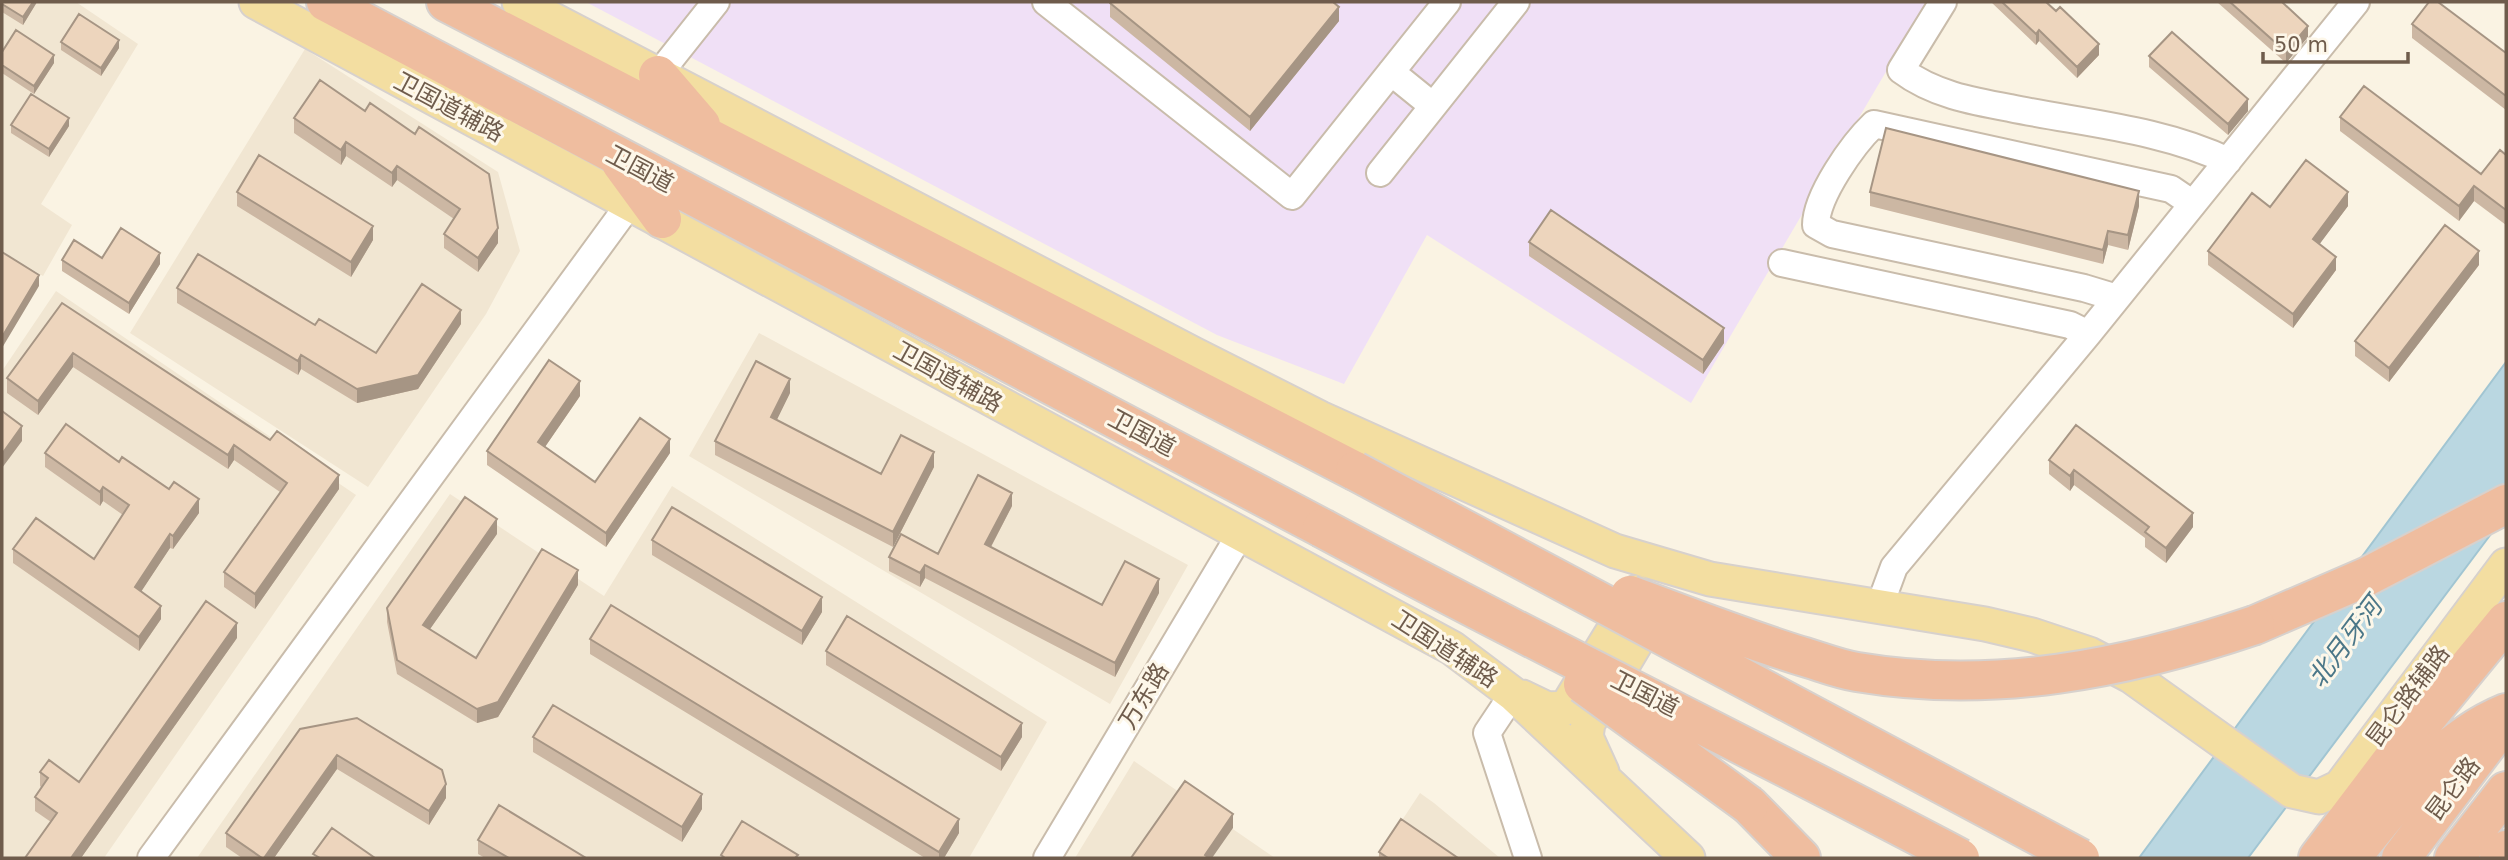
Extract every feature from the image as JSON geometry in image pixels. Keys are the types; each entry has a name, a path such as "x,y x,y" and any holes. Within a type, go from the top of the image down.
{"highway":[{"path":"446,2 1355,471 2080,858"},
{"name":"卫国道","path":"333,6 1515,632 1607,675 1960,858"},
{"path":"658,75 711,137"},
{"path":"615,156 646,211"},
{"path":"1484,540 1753,641 1855,672 1937,681 2024,680 2099,669 2182,650 2255,625 2366,577 2506,504"},
{"path":"2318,858 2506,621"},
{"path":"1515,632 1749,805 1801,858"},
{"path":"2351,858 2438,757 2481,725 2506,713"},
{"name":"昆仑路","path":"2401,858 2506,720"},
{"name":"昆仑路","path":"2454,858 2506,791"},
{"path":"2478,858 2506,821"},
{"path":"2499,858 2506,850"}],"main road":[{"name":"卫国道辅路","path":"256,2 1452,648 1513,694 1612,789"},
{"path":"265,2 333,6"},
{"path":"519,2 1216,366 1320,418 1615,551 1710,579 1880,605"},
{"path":"592,78 658,75"},
{"path":"1513,694 1547,709 1566,709 1637,594 1634,577 1615,551"},
{"name":"昆仑路辅路","path":"1880,605 2032,635 2089,654 2132,676 2292,791 2319,797 2340,787 2506,565"},
{"path":"1688,858 1612,789 1586,737 1588,723 1662,600 1682,587 1710,579"}],"street":[{"path":"658,75 716,2"},
{"path":"1046,2 1076,11 1292,196 1447,2"},
{"path":"1380,173 1516,2"},
{"path":"1943,2 1901,70 1923,87 1976,102 2194,145 2228,161"},
{"path":"1880,605 1894,567 2088,334 2356,2"},
{"path":"1391,72 1433,106"},
{"path":"2117,298 2084,288 1832,234 1816,225 1816,209 1859,138 1874,124 2171,189 2193,204"},
{"path":"151,858 646,211"},
{"path":"1782,263 2070,325 2088,334"},
{"name":"万东路","path":"1047,858 1241,533"},
{"path":"1513,694 1487,733 1528,858"}],"shaded area":[{"path":"2,2 76,2 138,44 41,204 72,225 43,276 2,251"},
{"path":"586,2 1927,2 1691,403 1427,235 1344,384 1217,335"},
{"path":"305,49 498,172 520,251 486,314 368,487 130,333"},
{"path":"56,291 356,495 104,858 2,858 2,371"},
{"path":"759,333 1188,565 1110,704 689,456"},
{"path":"672,486 1047,722 969,858 197,858 450,494 604,596"},
{"path":"1134,761 1275,858 1075,858"},
{"path":"1420,793 1434,803 1500,858 1377,858"}],"water":[{"name":"北月牙河","path":"2506,362 2506,514 2248,858 2139,858"}],"building":[{"path":"2,2 33,2 23,17"},
{"path":"1110,2 1333,2 1339,7 1250,117"},
{"path":"2002,2 2046,2 2056,11 2060,7 2099,44 2077,67 2039,30 2036,34"},
{"path":"2230,2 2282,2 2308,26 2286,52"},
{"path":"2429,2 2438,2 2506,53 2506,96 2412,24"},
{"path":"79,14 119,40 101,68 61,42"},
{"path":"16,30 54,55 34,86 2,65 2,52"},
{"path":"2172,32 2248,99 2228,124 2149,56"},
{"path":"320,80 365,111 370,103 415,134 419,127 489,174 498,228 478,258 444,234 460,209 397,166 392,173 346,142 341,150 294,118"},
{"path":"2364,86 2481,174 2500,150 2506,155 2506,210 2474,186 2459,206 2340,117"},
{"path":"31,94 69,118 49,149 11,125"},
{"path":"1886,128 2139,191 2128,235 2108,231 2103,250 1870,192"},
{"path":"259,155 373,226 351,262 237,192"},
{"path":"2306,160 2348,192 2313,239 2336,257 2293,314 2208,251 2252,193 2270,207"},
{"path":"1551,210 1724,328 1703,360 1529,242"},
{"path":"2445,225 2479,251 2389,368 2355,341"},
{"path":"121,228 160,253 129,303 62,260 74,240 102,258"},
{"path":"2,252 39,275 2,337"},
{"path":"198,254 315,325 319,319 376,353 422,284 461,310 418,375 357,389 301,355 298,361 177,288"},
{"path":"62,303 270,440 277,431 339,475 255,594 224,572 287,483 234,445 228,455 73,353 38,401 7,378"},
{"path":"549,360 580,381 538,442 595,482 640,418 670,439 606,533 487,451"},
{"path":"756,361 790,379 771,417 881,474 901,435 934,452 893,532 715,441"},
{"path":"2,411 22,426 2,454"},
{"path":"66,424 119,462 122,457 169,489 174,482 199,499 173,536 170,534 135,587 161,606 139,637 13,549 36,518 94,559 129,505 103,487 100,492 45,453"},
{"path":"2076,425 2193,513 2166,548 2145,532 2149,527 2074,470 2070,476 2049,460"},
{"path":"978,475 1012,493 985,544 1102,605 1125,561 1159,579 1115,663 925,565 920,573 889,557 901,534 938,554"},
{"path":"465,497 497,519 423,625 476,658 542,549 578,570 498,702 477,709 397,660 387,608"},
{"path":"672,507 822,597 802,631 652,540"},
{"path":"206,601 237,623 71,858 25,858 57,813 35,797 48,778 40,772 49,760 79,782"},
{"path":"611,605 959,819 939,852 590,639"},
{"path":"847,616 1022,723 1001,757 826,651"},
{"path":"553,705 702,794 682,827 533,737"},
{"path":"357,718 442,770 446,784 429,811 337,755 264,858 226,833 300,729"},
{"path":"1185,781 1233,814 1205,855 1209,858 1131,858"},
{"path":"499,805 586,858 509,858 478,840"},
{"path":"1401,819 1458,858 1388,858 1379,852"},
{"path":"742,821 798,855 795,858 725,858 721,855"},
{"path":"332,828 375,858 320,858 313,854"}]}
